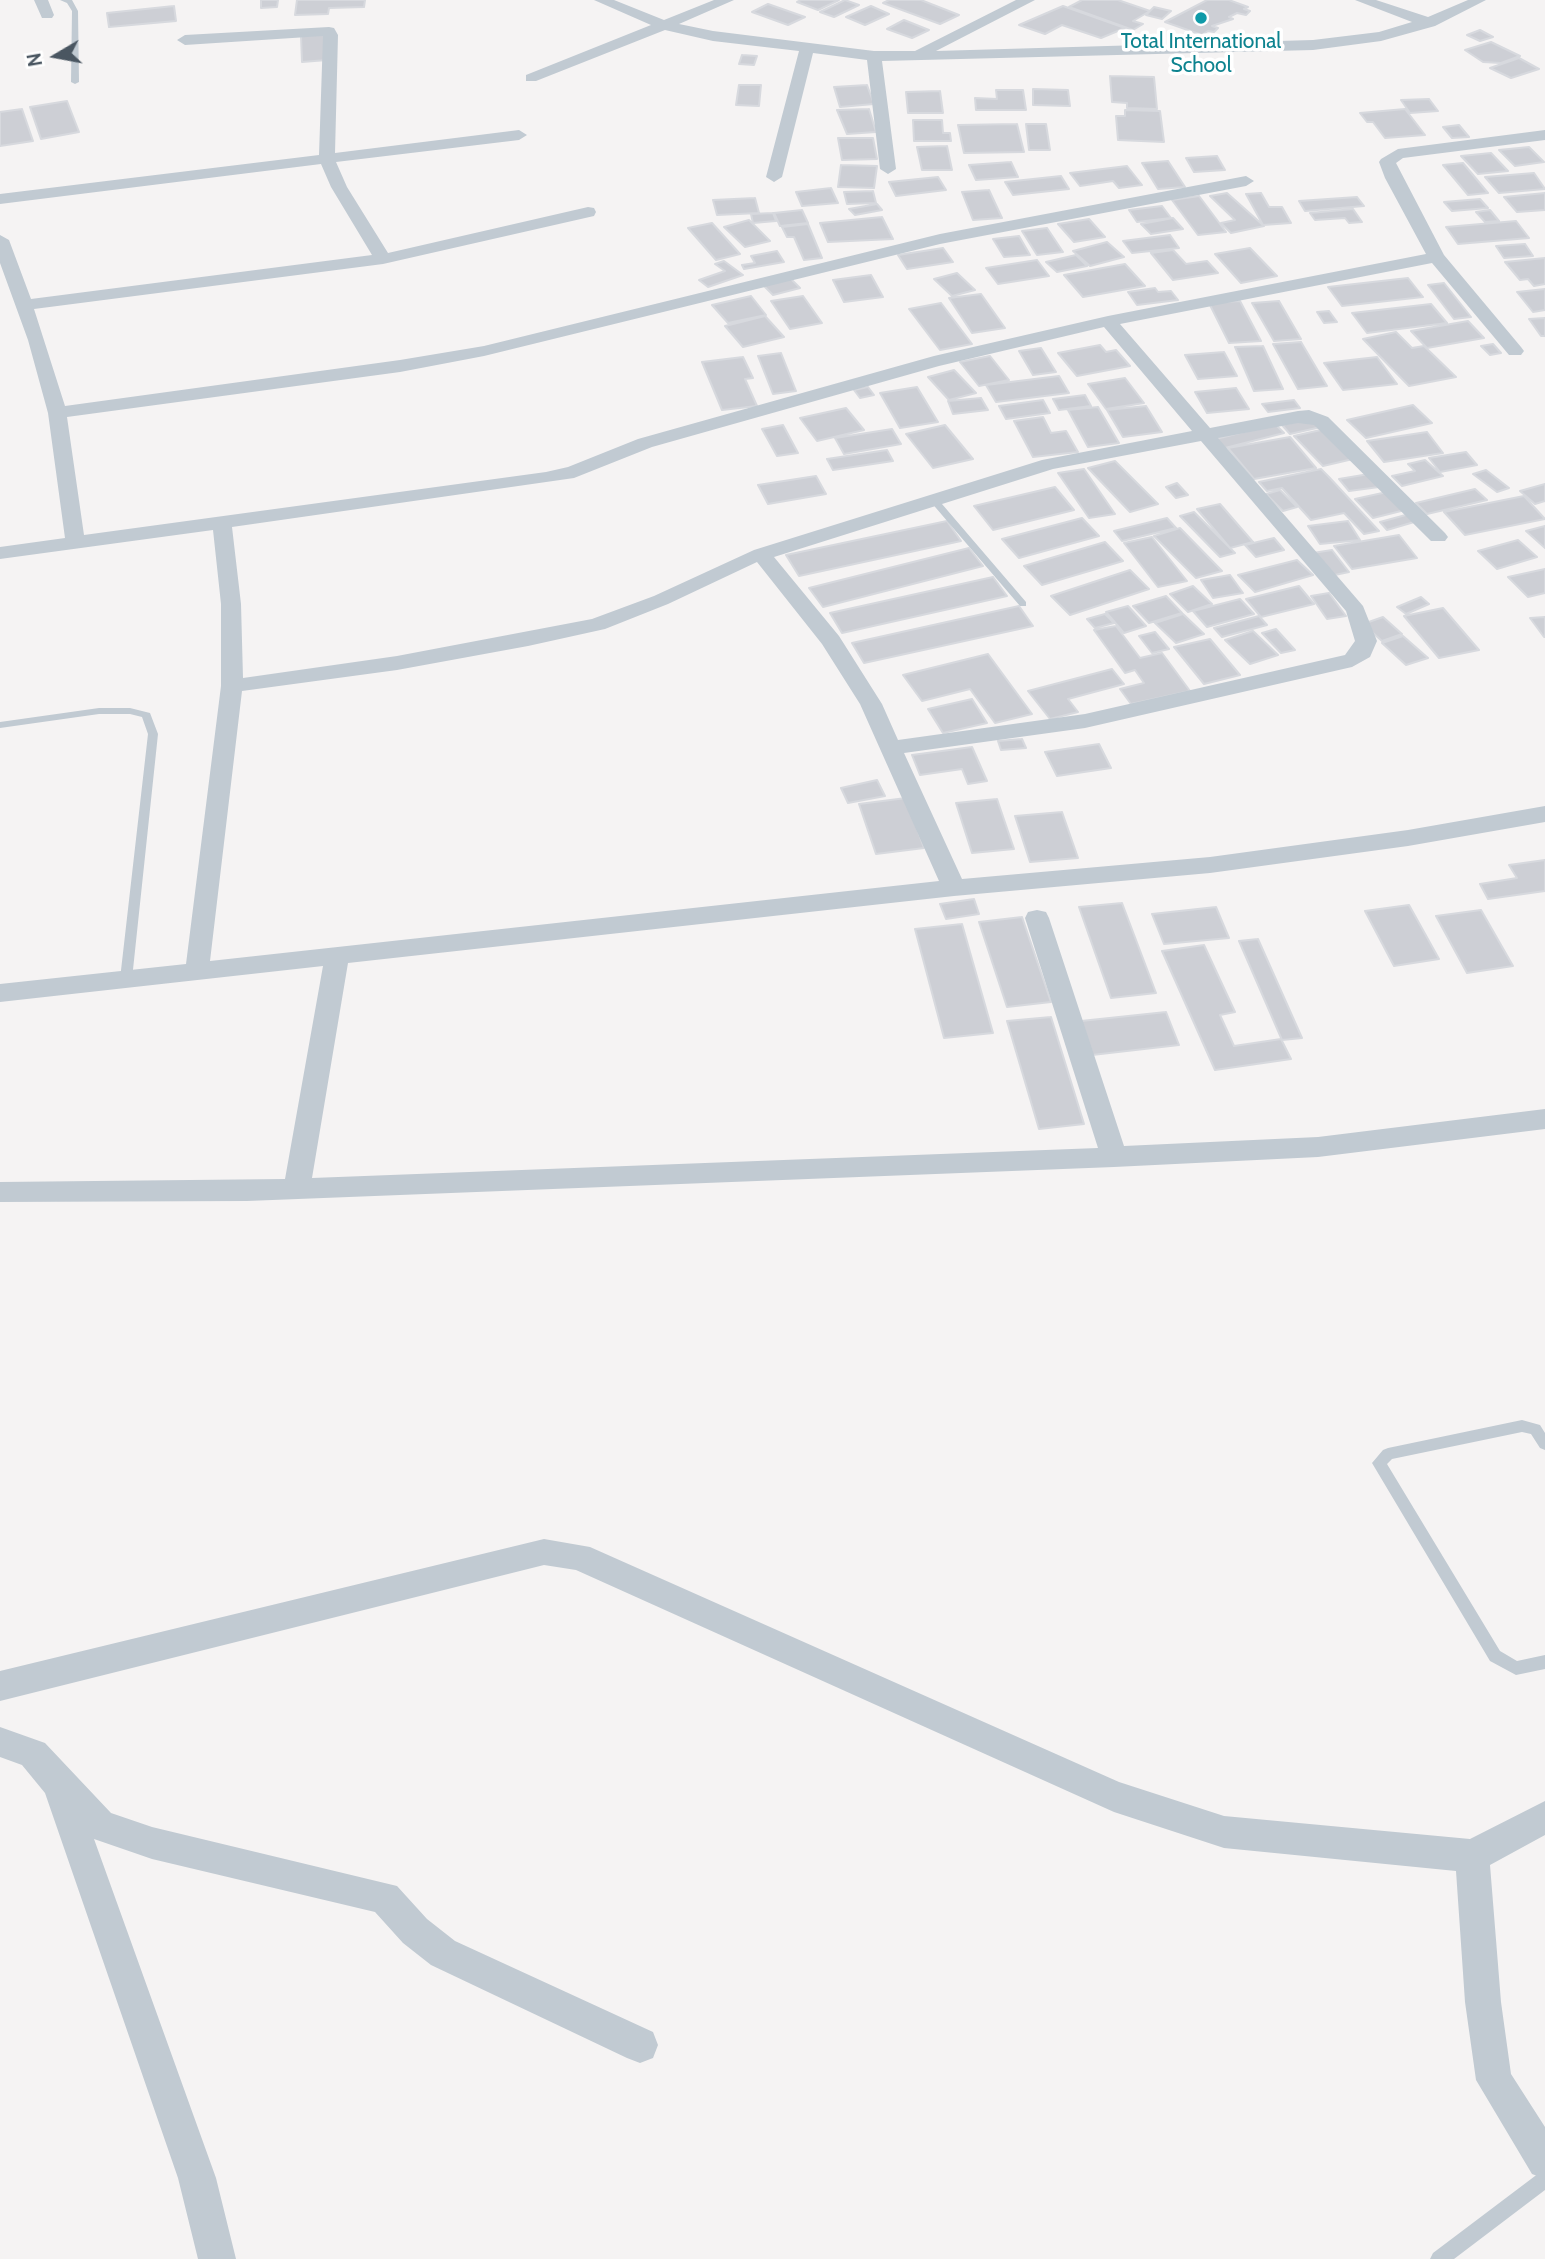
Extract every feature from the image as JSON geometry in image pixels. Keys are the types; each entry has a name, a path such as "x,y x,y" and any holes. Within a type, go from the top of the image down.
{"street":[{"path":"41,0 47,15"},
{"path":"601,0 667,26 713,36 874,56 1313,45 1381,36 1430,23 1479,0"},
{"path":"531,78 727,0"},
{"path":"914,56 1028,0"},
{"path":"1362,0 1430,23"},
{"path":"185,40 329,31 327,160 339,187 383,260"},
{"path":"775,177 807,48"},
{"path":"874,56 888,169"},
{"path":"0,199 519,135"},
{"path":"1515,351 1436,257 1392,178 1387,162 1398,155 1545,135"},
{"path":"57,413 400,366 484,351 940,239 1246,181"},
{"path":"24,305 383,260 588,212"},
{"path":"0,240 37,340 57,413 75,540"},
{"path":"0,553 75,540 222,524 432,495 574,472 645,443 855,382 1108,321 1436,257"},
{"path":"892,748 1085,721 1352,660 1362,652 1366,641 1356,610 1108,321"},
{"path":"232,686 397,663 528,640 598,624 661,600 761,554 1049,464 1298,417 1309,416 1321,421 1438,537"},
{"path":"197,971 232,686 231,604 222,524"},
{"path":"761,554 831,641 872,704 954,888"},
{"path":"0,993 954,888 1210,865 1408,838 1545,814"},
{"path":"1037,918 1114,1157"},
{"path":"297,1189 337,956"},
{"path":"0,1192 297,1189 1114,1157 1318,1147 1545,1119"},
{"path":"0,1686 544,1552 579,1557 1114,1796 1224,1832 1472,1856 1545,1817"},
{"path":"0,1742 33,1754 58,1784 100,1825 152,1843 385,1898 415,1931 443,1953 640,2045"},
{"path":"58,1784 197,2178 217,2259"},
{"path":"1472,1856 1483,2002 1494,2080 1545,2161"}],"lane":[{"path":"63,0 69,1 75,11 75,82"},
{"path":"933,499 1023,604"},
{"path":"0,725 99,711 130,711 146,715 153,734 127,979"},
{"path":"1545,1444 1535,1429 1522,1426 1388,1454 1379,1463 1495,1656 1516,1668 1545,1662"},
{"path":"1439,2259 1545,2179"}],"building":[{"path":"261,0 278,0 277,7 261,8"},
{"path":"297,0 365,0 364,7 329,8 328,14 295,15"},
{"path":"839,0 818,10 797,2"},
{"path":"845,0 859,5 834,17 820,12"},
{"path":"889,0 921,0 959,15 940,24 883,3"},
{"path":"1082,0 1118,0 1150,11 1133,21 1143,24 1133,30 1069,7"},
{"name":"Total International School","path":"1207,0 1229,0 1248,7 1244,9 1250,11 1246,15 1237,13 1229,17 1233,19 1212,26 1218,28 1202,35 1165,22"},
{"path":"768,4 805,17 788,25 752,12"},
{"path":"174,6 176,21 109,27 107,13"},
{"path":"871,6 889,14 865,25 846,17"},
{"path":"1063,6 1125,28 1101,38 1062,25 1045,34 1019,25"},
{"path":"1154,7 1171,11 1162,19 1146,15"},
{"path":"904,20 929,30 912,38 887,29"},
{"path":"1480,30 1493,37 1480,41 1467,35"},
{"path":"326,34 327,60 302,62 301,36"},
{"path":"1491,42 1520,56 1501,63 1483,62 1465,50"},
{"path":"742,55 757,56 754,65 739,64"},
{"path":"1519,58 1539,69 1511,78 1490,68"},
{"path":"1110,76 1154,77 1157,109 1127,108 1127,103 1112,102"},
{"path":"739,85 761,85 759,106 736,105"},
{"path":"867,85 874,104 840,107 834,87"},
{"path":"1033,89 1068,90 1070,106 1033,105"},
{"path":"996,90 1023,90 1026,110 976,110 975,98 997,99"},
{"path":"940,91 943,113 908,113 906,92"},
{"path":"1429,99 1438,111 1410,113 1401,100"},
{"path":"67,101 79,132 41,139 30,107"},
{"path":"22,109 33,141 0,146 0,112"},
{"path":"869,109 876,132 847,134 837,110"},
{"path":"1405,109 1425,135 1385,138 1373,122 1367,122 1360,113"},
{"path":"1125,110 1160,111 1164,142 1118,140 1116,116 1125,116"},
{"path":"913,120 942,120 943,133 950,133 951,141 914,141"},
{"path":"1017,124 1024,152 964,153 958,125"},
{"path":"1026,124 1046,124 1050,150 1029,150"},
{"path":"1459,125 1469,137 1452,138 1443,127"},
{"path":"838,138 873,138 877,159 842,160"},
{"path":"947,146 952,170 922,170 917,147"},
{"path":"1529,147 1544,162 1515,166 1499,150"},
{"path":"1491,153 1508,171 1478,174 1461,156"},
{"path":"1217,156 1225,170 1194,172 1186,158"},
{"path":"1168,161 1185,187 1158,189 1142,163"},
{"path":"1011,162 1018,177 976,180 969,165"},
{"path":"1463,163 1488,193 1468,195 1443,165"},
{"path":"841,165 877,166 874,188 838,187"},
{"path":"1127,166 1142,185 1119,188 1113,181 1080,186 1070,173"},
{"path":"1534,173 1545,189 1499,193 1485,177"},
{"path":"1061,176 1069,189 1013,195 1005,182"},
{"path":"938,177 946,190 896,196 889,182"},
{"path":"831,188 838,203 802,206 796,192"},
{"path":"989,190 1002,218 973,220 962,192"},
{"path":"873,191 876,203 847,204 844,192"},
{"path":"1227,193 1264,226 1231,233 1221,223 1235,220 1210,196"},
{"path":"1261,193 1269,207 1282,207 1291,223 1263,225 1246,194"},
{"path":"1545,193 1545,210 1517,212 1504,197"},
{"path":"1199,196 1226,232 1198,235 1172,200"},
{"path":"1357,197 1364,206 1305,211 1299,201"},
{"path":"755,198 759,213 717,215 713,200"},
{"path":"1480,199 1488,208 1452,211 1444,202"},
{"path":"877,204 882,210 855,215 849,209"},
{"path":"1162,206 1171,218 1137,222 1129,210"},
{"path":"1353,209 1362,222 1349,223 1345,218 1315,220 1310,213"},
{"path":"802,210 808,223 780,226 774,213"},
{"path":"1490,210 1499,221 1485,222 1476,212"},
{"path":"773,213 776,221 753,223 751,214"},
{"path":"882,217 893,239 828,242 820,223"},
{"path":"1173,218 1183,229 1151,234 1141,224"},
{"path":"1089,219 1105,237 1074,242 1058,224"},
{"path":"749,220 770,241 745,247 724,227"},
{"path":"1516,221 1529,238 1458,244 1446,227"},
{"path":"712,223 740,254 716,260 688,228"},
{"path":"808,224 822,258 804,260 794,237 787,237 782,227"},
{"path":"1047,228 1063,252 1037,255 1022,231"},
{"path":"1170,235 1179,248 1132,253 1123,241"},
{"path":"1019,236 1030,255 1004,257 993,239"},
{"path":"1107,242 1124,257 1090,266 1073,251"},
{"path":"1525,244 1533,256 1504,258 1496,246"},
{"path":"943,248 953,262 907,269 898,255"},
{"path":"1250,248 1277,276 1241,283 1215,254"},
{"path":"1173,250 1186,264 1207,261 1218,273 1173,280 1151,253"},
{"path":"777,251 784,262 744,269 742,265 755,263 751,256"},
{"path":"1076,255 1087,266 1057,272 1046,262"},
{"path":"1545,258 1545,284 1534,286 1528,279 1520,280 1505,262"},
{"path":"1037,260 1049,276 998,284 986,268"},
{"path":"724,261 743,275 708,287 699,280 725,271 715,264"},
{"path":"1125,264 1145,286 1083,297 1064,275"},
{"path":"957,273 975,290 952,296 934,279"},
{"path":"871,275 883,297 844,302 833,280"},
{"path":"790,278 800,288 773,295 763,285"},
{"path":"1408,278 1423,297 1342,306 1328,287"},
{"path":"1444,283 1471,317 1454,319 1428,285"},
{"path":"1155,288 1158,292 1171,291 1178,300 1137,305 1128,292"},
{"path":"1545,289 1545,310 1533,312 1517,292"},
{"path":"981,294 1005,328 972,333 949,298"},
{"path":"751,296 766,315 728,323 712,305"},
{"path":"803,296 822,323 790,329 771,301"},
{"path":"1240,301 1261,341 1229,343 1209,303"},
{"path":"1279,301 1301,339 1274,341 1252,303"},
{"path":"941,303 972,344 940,350 909,309"},
{"path":"1431,304 1447,323 1367,333 1352,313"},
{"path":"1329,311 1337,322 1324,323 1317,312"},
{"path":"765,316 784,337 743,347 725,326"},
{"path":"1545,318 1545,336 1541,336 1529,319"},
{"path":"1468,321 1484,338 1427,348 1411,331"},
{"path":"1396,332 1412,348 1424,346 1456,377 1409,386 1363,339"},
{"path":"1301,342 1327,386 1298,389 1273,344"},
{"path":"1493,344 1501,353 1490,355 1481,346"},
{"path":"1100,345 1106,352 1116,350 1130,366 1077,376 1058,353"},
{"path":"1263,346 1283,389 1254,391 1235,347"},
{"path":"1041,348 1056,372 1033,375 1019,351"},
{"path":"1224,352 1237,376 1198,379 1185,355"},
{"path":"781,353 796,391 773,394 758,356"},
{"path":"990,356 1009,380 979,386 960,362"},
{"path":"743,357 753,378 745,379 757,406 722,410 702,362"},
{"path":"1377,357 1397,384 1343,390 1324,363"},
{"path":"954,370 976,393 949,400 928,377"},
{"path":"1059,376 1069,393 996,402 986,385"},
{"path":"1125,378 1144,403 1106,409 1088,384"},
{"path":"868,387 874,395 860,398 854,390"},
{"path":"917,387 938,422 900,428 880,393"},
{"path":"1236,388 1249,409 1207,413 1195,392"},
{"path":"1085,395 1091,406 1059,410 1053,399"},
{"path":"981,398 988,410 953,414 948,401"},
{"path":"1043,400 1050,413 1006,419 999,406"},
{"path":"1294,400 1300,408 1268,412 1262,404"},
{"path":"1413,405 1432,423 1366,438 1347,420"},
{"path":"1146,406 1162,432 1123,437 1107,410"},
{"path":"1098,407 1119,443 1088,447 1068,410"},
{"path":"846,408 864,430 817,441 800,418"},
{"path":"1043,417 1051,433 1066,431 1078,452 1033,457 1014,421"},
{"path":"1312,418 1321,427 1290,434 1282,425"},
{"path":"1275,424 1284,433 1225,448 1216,439"},
{"path":"783,425 798,453 777,456 762,429"},
{"path":"945,425 973,459 933,468 906,434"},
{"path":"892,429 901,444 844,454 835,438"},
{"path":"1325,429 1353,459 1323,466 1294,436"},
{"path":"1427,432 1443,453 1384,462 1367,441"},
{"path":"1290,437 1316,468 1254,479 1228,448"},
{"path":"887,450 893,461 833,470 827,459"},
{"path":"1466,452 1477,465 1440,472 1429,458"},
{"path":"1425,460 1443,476 1402,486 1392,476 1415,471 1408,464"},
{"path":"1115,461 1158,504 1130,512 1088,468"},
{"path":"1084,469 1115,514 1089,518 1058,473"},
{"path":"1321,469 1379,531 1364,534 1344,513 1311,520 1282,488 1267,491 1259,482"},
{"path":"1486,470 1509,488 1497,492 1473,474"},
{"path":"1369,474 1379,487 1349,491 1339,479"},
{"path":"816,476 826,494 768,504 758,485"},
{"path":"1177,483 1188,495 1176,498 1166,487"},
{"path":"1545,484 1545,501 1535,504 1520,491"},
{"path":"1055,487 1074,510 993,530 974,506"},
{"path":"1475,489 1487,500 1427,514 1416,503"},
{"path":"1280,490 1297,507 1283,511 1266,494"},
{"path":"1387,492 1405,510 1373,518 1355,499"},
{"path":"1524,496 1545,519 1465,535 1444,512"},
{"path":"1220,504 1253,542 1230,548 1197,509"},
{"path":"1194,512 1235,553 1220,557 1180,516"},
{"path":"1413,513 1421,520 1387,530 1380,522"},
{"path":"1082,518 1099,536 1019,558 1002,539"},
{"path":"1167,518 1176,528 1122,541 1114,531"},
{"path":"947,521 961,541 799,576 786,555"},
{"path":"1348,521 1360,540 1320,544 1308,526"},
{"path":"1545,526 1545,548 1526,531"},
{"path":"1180,528 1222,571 1196,578 1154,536"},
{"path":"1399,535 1417,558 1352,569 1334,546"},
{"path":"1152,537 1187,581 1158,587 1124,543"},
{"path":"1274,538 1284,550 1256,557 1245,545"},
{"path":"1518,540 1537,557 1497,569 1478,551"},
{"path":"1105,542 1123,561 1042,585 1024,566"},
{"path":"969,548 983,566 823,607 809,588"},
{"path":"1332,550 1349,572 1330,576 1313,553"},
{"path":"1297,560 1313,575 1255,592 1238,575"},
{"path":"1545,569 1545,593 1528,597 1508,577"},
{"path":"1130,570 1149,589 1070,615 1051,596"},
{"path":"1230,575 1243,593 1213,598 1201,580"},
{"path":"993,577 1007,596 842,633 830,613"},
{"path":"1193,586 1212,604 1188,612 1170,594"},
{"path":"1299,586 1314,604 1261,617 1246,599"},
{"path":"1329,593 1346,616 1327,619 1311,596"},
{"path":"1166,596 1182,613 1149,623 1133,606"},
{"path":"1421,597 1429,604 1406,614 1397,607"},
{"path":"1240,599 1254,614 1207,627 1193,611"},
{"path":"1019,606 1033,626 864,663 852,643"},
{"path":"1128,606 1146,626 1124,633 1106,612"},
{"path":"1443,608 1479,650 1439,658 1404,616"},
{"path":"1105,614 1114,623 1095,628 1087,619"},
{"path":"1183,614 1204,634 1176,643 1155,623"},
{"path":"1259,616 1267,625 1222,637 1214,628"},
{"path":"1383,617 1402,634 1382,641 1363,624"},
{"path":"1545,617 1545,637 1544,637 1530,618"},
{"path":"1116,626 1140,658 1162,653 1190,691 1131,704 1120,689 1144,683 1135,670 1125,673 1094,630"},
{"path":"1276,629 1295,650 1281,653 1262,633"},
{"path":"1253,631 1278,655 1250,664 1225,640"},
{"path":"1155,632 1169,649 1152,653 1139,636"},
{"path":"1403,636 1428,658 1406,665 1382,643"},
{"path":"1210,639 1240,675 1204,684 1174,647"},
{"path":"988,654 1032,714 995,723 970,689 922,701 903,675"},
{"path":"1112,669 1124,684 1068,699 1078,712 1050,719 1028,691"},
{"path":"972,699 987,723 943,733 928,709"},
{"path":"1022,739 1026,748 1001,750 998,741"},
{"path":"1099,744 1111,768 1057,776 1045,752"},
{"path":"972,747 987,781 968,784 962,769 920,775 912,755"},
{"path":"877,780 885,796 848,803 841,788"},
{"path":"906,798 924,848 876,854 859,804"},
{"path":"997,799 1014,849 972,853 956,803"},
{"path":"1062,812 1078,858 1030,862 1015,816"},
{"path":"1545,860 1545,891 1488,899 1480,884 1517,878 1509,865"},
{"path":"974,899 979,914 946,919 940,904"},
{"path":"1122,903 1156,993 1111,998 1079,907"},
{"path":"1409,905 1439,959 1394,966 1365,911"},
{"path":"1216,907 1229,938 1164,944 1152,914"},
{"path":"1481,910 1513,966 1467,973 1436,916"},
{"path":"1022,917 1051,1002 1007,1007 979,922"},
{"path":"962,924 993,1033 944,1038 915,929"},
{"path":"1258,939 1302,1038 1282,1040 1239,941"},
{"path":"1204,945 1235,1012 1220,1015 1234,1046 1281,1039 1291,1059 1215,1070 1162,951"},
{"path":"1166,1012 1179,1045 1092,1055 1081,1021"},
{"path":"1051,1017 1084,1124 1039,1129 1007,1021"}],"place":[{"name":"Total International School","path":"1201,18"}]}
